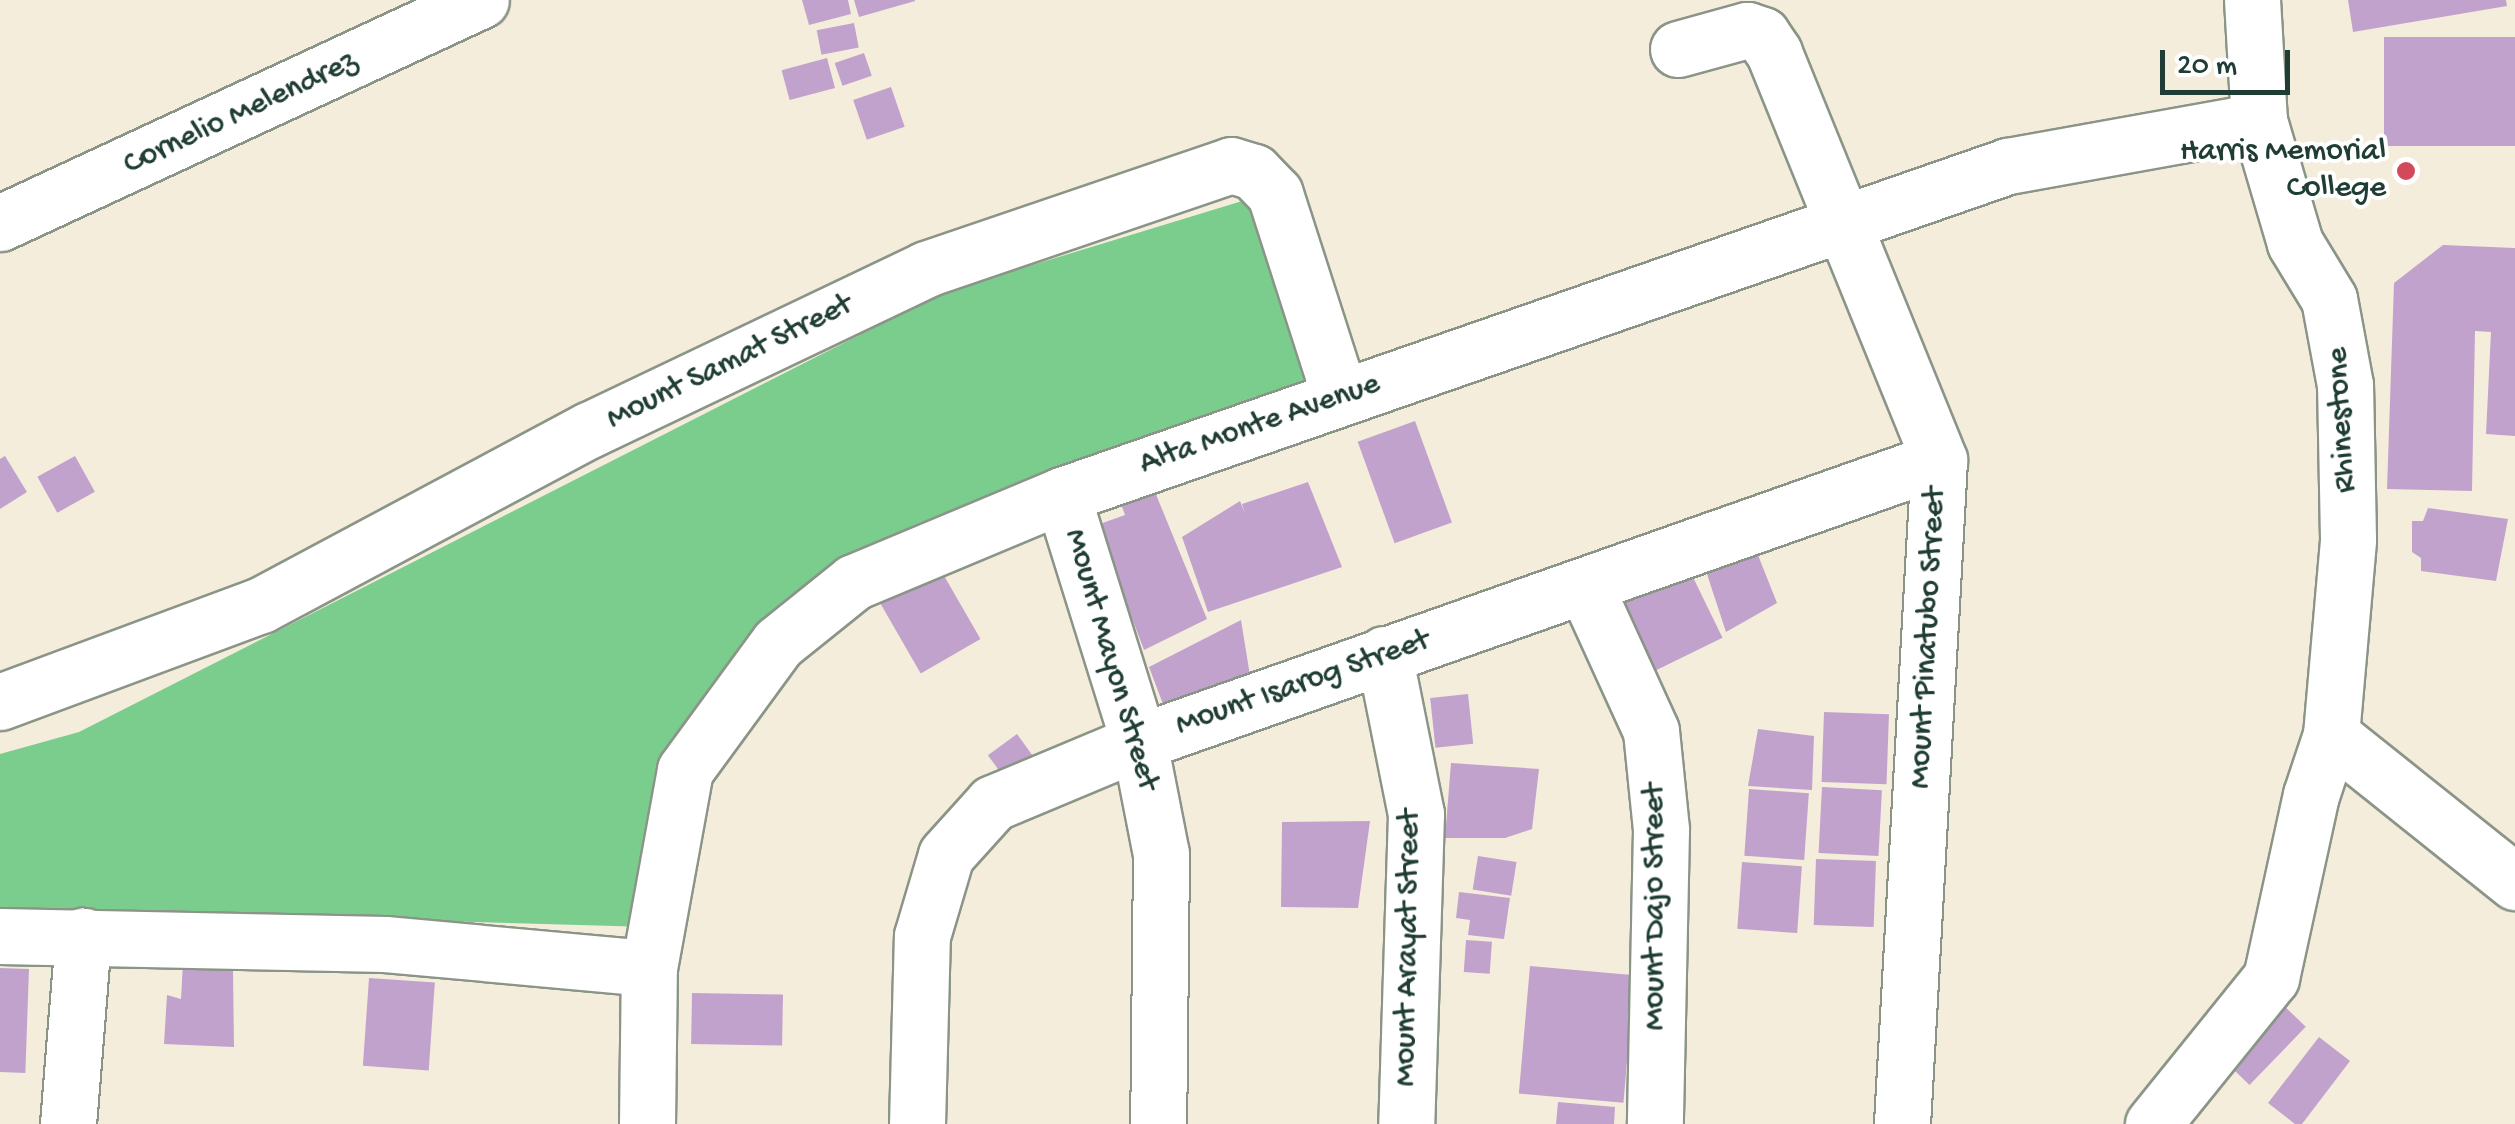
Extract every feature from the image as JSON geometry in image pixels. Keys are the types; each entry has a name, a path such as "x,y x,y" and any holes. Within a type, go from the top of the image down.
{"street":[{"name":"Cornelio Melendrez","path":"0,223 481,0"},
{"name":"Rhinestone","path":"2179,1115 2271,978 2311,795 2332,735 2348,539 2341,349 2329,299 2294,242 2260,121 2252,0"},
{"name":"Mount Pinatubo Street","path":"1678,49 1747,30 1762,36 1846,226 1939,460 1902,1124"},
{"name":"Alta Monte Avenue","path":"647,1124 649,968 685,770 778,643 854,582 1062,495 1340,396 1846,226 2008,166 2260,121"},
{"name":"Mount Samat Street","path":"0,702 261,606 589,430 926,269 1231,165 1254,172 1275,194 1340,396"},
{"name":"Mount Isarog Street","path":"917,1124 922,936 946,854 992,803 1139,742 1939,460"},
{"name":"Mount Mayon Street","path":"1062,495 1139,742 1161,854 1158,1124"},
{"name":"Mount Dajo Street","path":"1585,586 1651,731 1662,830 1655,1124"},
{"name":"Mount Arayat Street","path":"1384,654 1416,814 1406,1124"},
{"path":"2332,735 2515,882"},
{"path":"0,936 385,944 649,968"},
{"path":"68,1124 83,936"}],"green space":[{"path":"1252,198 1328,390 761,632 650,927 0,909 0,754 79,732 944,292"}],"building":[{"path":"802,0 848,0 851,14 809,25"},
{"path":"854,0 915,0 915,1 859,17"},
{"path":"2348,0 2506,0 2507,6 2353,32"},
{"path":"854,23 859,48 821,55 817,30"},
{"path":"2384,37 2515,37 2515,146 2384,146"},
{"path":"864,53 872,76 843,86 835,63"},
{"path":"827,58 835,88 790,100 782,70"},
{"path":"891,87 905,127 867,140 853,100"},
{"path":"2443,245 2515,248 2515,436 2486,434 2491,332 2475,331 2472,491 2387,489 2394,283"},
{"path":"1415,421 1452,522 1395,543 1358,442"},
{"path":"5,456 27,492 0,509 0,459"},
{"path":"75,456 95,492 57,513 37,477"},
{"path":"1308,482 1342,567 1208,612 1182,537 1240,501 1245,514 1242,504"},
{"path":"1155,492 1207,619 1144,650 1097,525 1125,515 1121,504"},
{"path":"2428,508 2508,519 2496,581 2421,571 2421,558 2412,552 2412,521 2423,521"},
{"path":"1752,540 1777,603 1726,632 1703,562"},
{"path":"1687,565 1723,638 1655,671 1620,598"},
{"path":"939,567 980,639 921,673 879,602"},
{"path":"1241,620 1252,688 1169,720 1149,667"},
{"path":"1468,694 1473,744 1435,748 1430,698"},
{"path":"1824,712 1889,714 1887,784 1822,782"},
{"path":"1758,729 1814,736 1812,790 1748,786"},
{"path":"1017,734 1036,760 1007,781 988,755"},
{"path":"1451,763 1539,769 1532,829 1505,838 1445,838"},
{"path":"1822,787 1882,790 1878,856 1819,853"},
{"path":"1749,789 1809,793 1804,860 1744,856"},
{"path":"1370,821 1358,908 1281,907 1282,822"},
{"path":"1478,856 1517,862 1511,896 1473,890"},
{"path":"1816,859 1876,861 1874,927 1814,925"},
{"path":"1742,862 1802,866 1797,933 1737,929"},
{"path":"1459,892 1510,898 1504,939 1468,935 1470,920 1456,918"},
{"path":"1466,940 1492,942 1490,974 1464,972"},
{"path":"183,962 233,970 234,1047 164,1044 167,995 181,999"},
{"path":"1530,966 1635,975 1623,1103 1519,1094"},
{"path":"0,968 29,969 25,1073 0,1072"},
{"path":"369,978 435,983 429,1070 363,1066"},
{"path":"692,993 783,995 782,1046 691,1044"},
{"path":"2277,999 2306,1027 2250,1085 2221,1057"},
{"path":"2319,1037 2350,1061 2302,1124 2295,1124 2268,1103"},
{"path":"1558,1102 1615,1107 1614,1124 1556,1124"}],"place":[{"name":"Harris Memorial College","path":"2406,171"}]}
